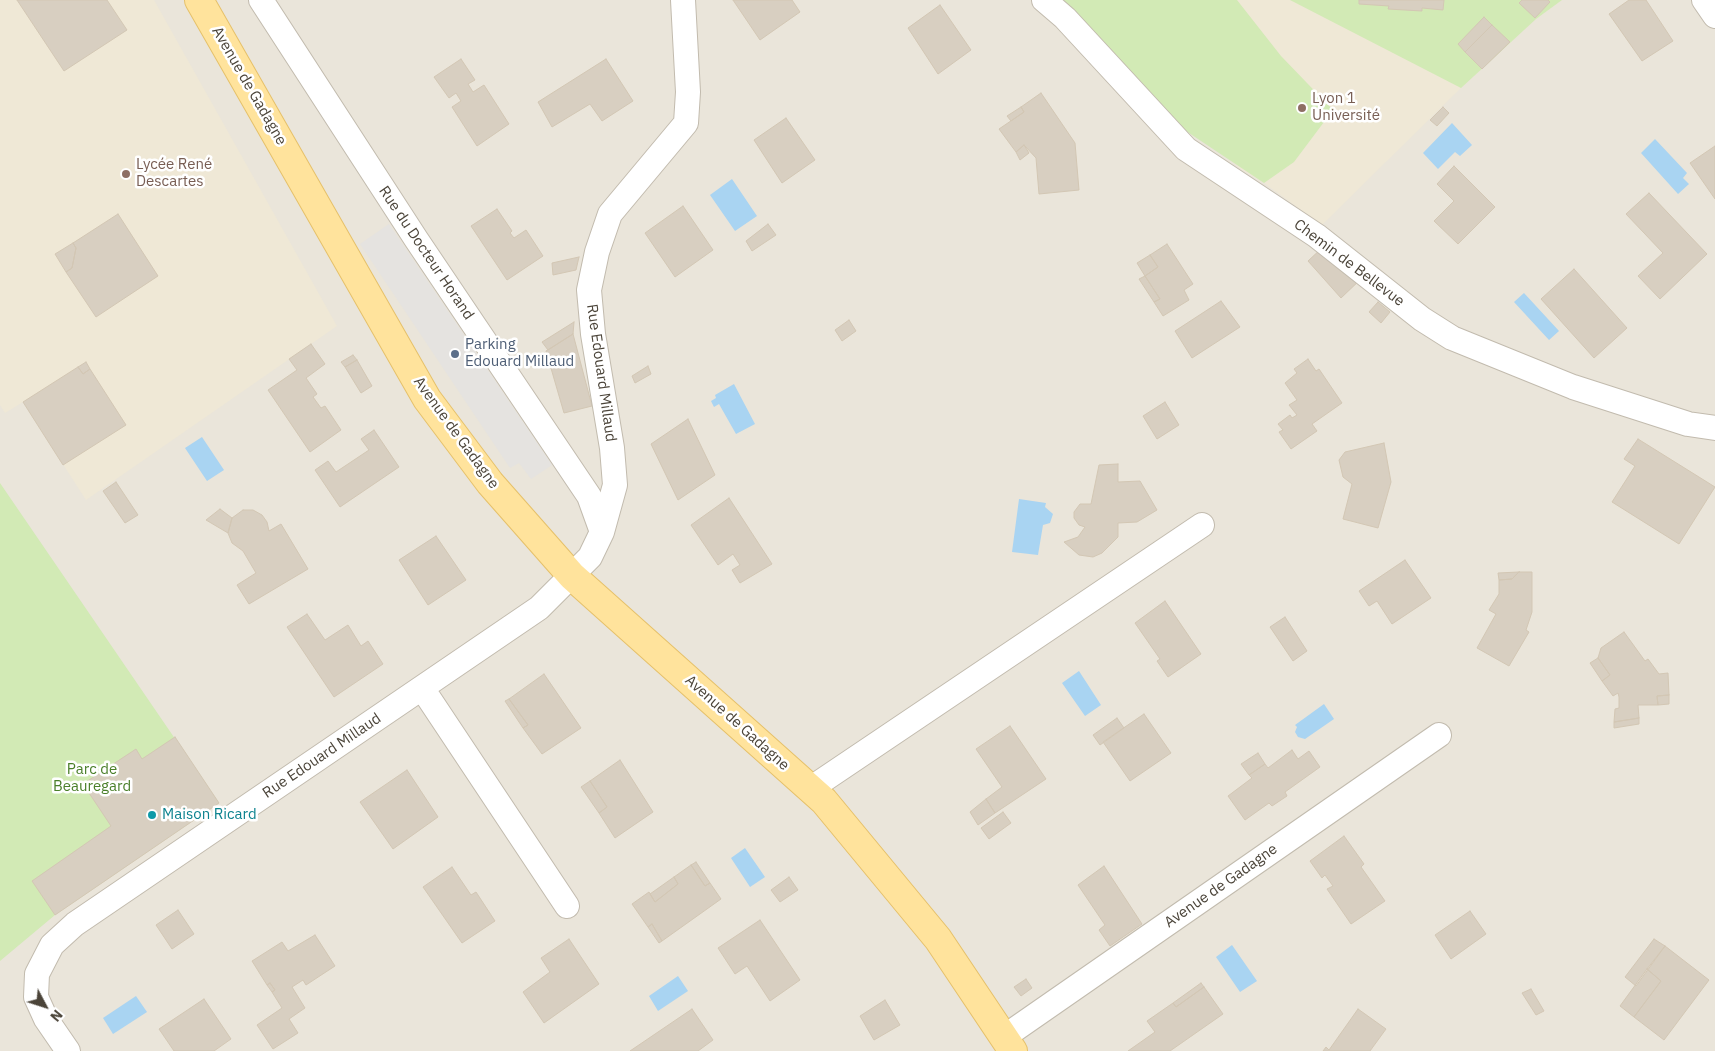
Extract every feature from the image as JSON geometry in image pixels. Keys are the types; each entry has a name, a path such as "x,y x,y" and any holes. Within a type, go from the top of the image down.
{"main road":[{"name":"Avenue de Gadagne","path":"199,0 427,399 490,483 572,576 824,801 938,939 1008,1044"}],"street":[{"name":"Rue du Docteur Horand","path":"262,0 416,239 589,496 602,532"},
{"name":"Rue Edouard Millaud","path":"68,1051 46,1019 36,997 37,974 52,945 75,924 539,608 590,557 602,532 615,485 612,448 593,334 589,290 597,252 610,214 686,123 688,92 683,0"},
{"name":"Chemin de Bellevue","path":"1044,0 1065,18 1186,149 1317,236 1430,324 1452,338 1573,387 1688,424 1715,428"},
{"path":"1704,0 1715,16"},
{"path":"810,789 1202,526"},
{"path":"422,688 567,906"},
{"name":"Avenue de Gadagne","path":"1008,1044 1439,735"}],"shaded area":[{"path":"0,0 1715,0 1715,1051 0,1051"},
{"name":"Lycée René Descartes","path":"0,0 154,0 337,326 86,500 23,402 5,413 0,405"},
{"name":"Lyon 1 Université","path":"1055,0 1562,0 1536,19 1461,88 1322,225 1264,183 1239,168"},
{"name":"Parking Edouard Millaud","path":"389,224 552,465 531,479 519,463 510,468 360,244"}],"green space":[{"path":"1055,0 1237,0 1281,56 1333,110 1294,162 1264,183 1183,129"},
{"path":"1290,0 1562,0 1536,19 1461,88"},
{"name":"Parc de Beauregard","path":"0,483 219,803 55,915 0,961"}],"water":[{"path":"1452,123 1472,145 1460,156 1455,152 1438,169 1423,153"},
{"path":"1655,139 1687,173 1683,178 1689,184 1678,194 1641,153"},
{"path":"732,179 757,216 735,231 710,195"},
{"path":"1524,293 1559,331 1549,340 1514,302"},
{"path":"734,384 755,424 736,434 719,404 714,407 711,401 716,398 715,395"},
{"path":"202,437 224,470 207,481 185,448"},
{"path":"1019,499 1046,503 1045,507 1053,514 1050,523 1043,525 1038,555 1012,552"},
{"path":"1079,671 1101,705 1085,716 1062,683"},
{"path":"1324,704 1334,719 1305,739 1298,737 1295,732 1297,727 1295,725"},
{"path":"745,848 765,877 750,887 731,858"},
{"path":"1232,945 1257,981 1240,992 1216,957"},
{"path":"678,976 688,991 658,1011 649,996"},
{"path":"136,996 147,1012 113,1034 103,1018"}],"building":[{"path":"17,0 107,0 127,30 64,71"},
{"path":"733,0 792,0 800,12 760,40"},
{"path":"1359,0 1444,0 1443,10 1422,8 1422,11 1388,9 1389,6 1359,4"},
{"path":"1522,0 1548,0 1550,2 1535,18 1519,3"},
{"path":"1629,0 1646,0 1673,41 1642,61 1609,14"},
{"path":"940,5 971,50 938,74 908,28"},
{"path":"1484,17 1492,25 1465,52 1458,44"},
{"path":"1492,25 1510,42 1482,69 1465,52"},
{"path":"461,59 475,80 468,84 473,92 484,85 509,124 477,146 452,107 461,101 456,93 449,98 434,77"},
{"path":"606,59 633,101 602,121 590,104 552,127 538,102"},
{"path":"1041,93 1075,143 1079,190 1039,194 1036,158 1024,145 1016,152 999,129 1024,112 1021,107"},
{"path":"1021,107 1024,112 1011,121 1007,116"},
{"path":"1443,107 1449,113 1437,126 1430,120"},
{"path":"786,118 815,160 782,183 754,140"},
{"path":"1024,145 1029,153 1020,160 1016,152"},
{"path":"1715,146 1715,199 1690,163"},
{"path":"1454,166 1495,207 1458,244 1434,221 1454,201 1437,184"},
{"path":"1649,193 1707,254 1660,299 1638,276 1663,253 1626,214"},
{"path":"683,206 713,250 675,277 645,233"},
{"path":"497,209 512,231 510,233 514,238 526,230 543,256 507,280 471,226"},
{"path":"118,214 158,276 96,317 66,272 72,268 76,248 73,243"},
{"path":"768,224 776,235 752,251 746,241"},
{"path":"73,243 76,248 72,268 66,272 55,254"},
{"path":"1167,244 1193,284 1184,290 1189,300 1163,316 1154,302 1160,299 1145,276 1158,267 1150,255"},
{"path":"1323,247 1362,278 1341,298 1308,261"},
{"path":"1150,255 1158,267 1145,276 1137,263"},
{"path":"579,257 576,270 553,275 552,263"},
{"path":"1574,269 1627,328 1594,358 1541,299"},
{"path":"1145,276 1160,299 1154,302 1139,279"},
{"path":"1221,301 1240,327 1192,358 1175,331"},
{"path":"1378,302 1390,312 1381,323 1369,312"},
{"path":"849,320 856,331 842,341 835,330"},
{"path":"574,322 573,334 548,350 542,342"},
{"path":"573,334 592,406 564,413 546,351"},
{"path":"311,344 325,364 306,378 317,394 313,397 321,408 325,406 341,430 310,452 268,390 297,370 289,359"},
{"path":"353,355 357,360 345,367 341,362"},
{"path":"1308,359 1316,371 1319,369 1342,403 1312,424 1317,431 1291,449 1279,432 1283,430 1278,424 1290,415 1292,418 1297,415 1289,405 1297,400 1285,383 1297,373 1294,369"},
{"path":"357,360 372,386 361,393 345,367"},
{"path":"86,362 90,369 83,374 78,367"},
{"path":"648,366 651,374 635,383 632,376"},
{"path":"78,367 83,374 90,369 126,425 63,465 23,402"},
{"path":"1165,402 1179,425 1157,439 1143,416"},
{"path":"688,419 715,475 678,500 651,444"},
{"path":"374,430 399,467 340,507 315,470 328,461 336,472 369,450 361,439"},
{"path":"1638,439 1715,487 1679,544 1612,502 1635,466 1624,459"},
{"path":"1384,443 1391,482 1378,528 1343,519 1352,484 1343,477 1339,460 1345,452"},
{"path":"1118,464 1118,482 1140,481 1157,510 1137,522 1118,523 1118,537 1102,553 1093,557 1079,555 1064,542 1078,537 1085,527 1079,525 1074,518 1074,512 1080,504 1091,504 1099,465"},
{"path":"116,482 138,515 125,523 103,491"},
{"path":"729,498 772,564 740,583 732,570 740,565 733,554 718,565 691,525"},
{"path":"220,509 232,518 228,533 206,520"},
{"path":"243,510 253,510 262,515 267,522 269,531 281,524 308,569 249,604 237,585 256,573 243,551 232,543 228,533 232,518"},
{"path":"436,536 466,580 428,605 399,560"},
{"path":"1405,560 1431,598 1392,624 1377,601 1369,606 1359,591"},
{"path":"1519,572 1532,572 1532,612 1526,630 1529,632 1509,666 1477,648 1496,614 1489,610 1499,594 1499,580 1512,579"},
{"path":"1519,572 1512,579 1499,580 1498,573"},
{"path":"1165,601 1201,654 1168,677 1157,661 1160,659 1135,623"},
{"path":"307,614 325,640 348,625 361,646 368,641 383,664 334,697 287,627"},
{"path":"1285,617 1307,651 1293,661 1270,627"},
{"path":"1624,632 1645,661 1648,659 1659,674 1668,673 1669,695 1657,696 1658,705 1638,705 1639,718 1614,722 1615,709 1619,708 1618,693 1613,696 1602,681 1610,675 1598,658 1601,648"},
{"path":"1598,658 1610,675 1602,681 1590,663"},
{"path":"544,674 581,728 542,754 523,728 528,725 509,699"},
{"path":"1669,695 1669,704 1658,705 1657,696"},
{"path":"509,699 528,725 523,728 505,701"},
{"path":"1144,714 1171,753 1130,781 1103,742"},
{"path":"1117,718 1124,728 1100,745 1093,735"},
{"path":"1639,718 1639,724 1614,728 1614,722"},
{"path":"1010,726 1046,779 995,813 986,799 1002,787 976,749"},
{"name":"Maison Ricard","path":"175,737 219,803 55,915 32,881 111,826 83,784 136,749 142,759"},
{"path":"1292,750 1298,759 1309,751 1320,767 1285,792 1287,796 1272,806 1269,803 1245,820 1228,796 1252,778 1249,775 1265,764 1268,768"},
{"path":"1258,753 1265,764 1249,775 1241,764"},
{"path":"620,760 653,812 615,838 599,813 607,807 590,781"},
{"path":"407,770 438,817 393,849 360,802"},
{"path":"590,781 607,807 599,813 581,787"},
{"path":"986,799 995,813 978,825 970,812"},
{"path":"1003,812 1011,823 989,839 981,828"},
{"path":"1344,836 1364,864 1361,867 1385,901 1351,924 1327,889 1333,886 1325,875 1322,878 1310,861"},
{"path":"696,862 710,883 705,886 691,865"},
{"path":"691,865 705,886 710,883 721,899 662,941 652,924 648,927 632,904 649,892 655,902 678,884 674,877"},
{"path":"1104,866 1142,924 1110,946 1099,930 1105,925 1078,885"},
{"path":"452,867 471,895 476,892 495,921 462,943 423,887"},
{"path":"674,877 678,884 655,902 650,894"},
{"path":"789,877 798,890 780,902 771,890"},
{"path":"178,910 194,934 172,949 156,925"},
{"path":"1470,911 1486,934 1451,959 1435,935"},
{"path":"760,920 800,980 770,1001 747,966 735,974 718,948"},
{"path":"652,924 662,941 659,943 648,927"},
{"path":"315,935 335,966 306,985 303,980 292,987 305,1008 289,1019 298,1033 273,1049 257,1025 282,1008 272,992 275,990 270,983 267,985 252,961 282,942 288,951"},
{"path":"569,939 599,984 544,1023 523,992 550,972 541,958"},
{"path":"1654,939 1665,946 1636,986 1625,977"},
{"path":"1665,946 1709,980 1664,1040 1634,1017 1661,981 1647,969"},
{"path":"1647,969 1661,981 1634,1017 1620,1006"},
{"path":"1026,979 1032,988 1021,996 1014,987"},
{"path":"270,983 275,990 272,992 267,985"},
{"path":"1201,983 1204,987 1176,1007 1173,1003"},
{"path":"1204,987 1223,1014 1170,1051 1128,1051 1155,1032 1147,1021 1173,1003 1176,1007"},
{"path":"1531,989 1544,1011 1536,1015 1522,993"},
{"path":"204,999 231,1039 214,1051 174,1051 159,1029"},
{"path":"885,1000 900,1025 874,1040 860,1016"},
{"path":"692,1009 713,1040 698,1051 630,1051"},
{"path":"1358,1009 1386,1029 1370,1051 1323,1051 1326,1047 1329,1050"}],"place":[{"name":"Lyon 1 Université","path":"1302,108"},
{"name":"Lycée René Descartes","path":"126,174"},
{"name":"Parking Edouard Millaud","path":"455,354"},
{"name":"Maison Ricard","path":"152,815"}]}
